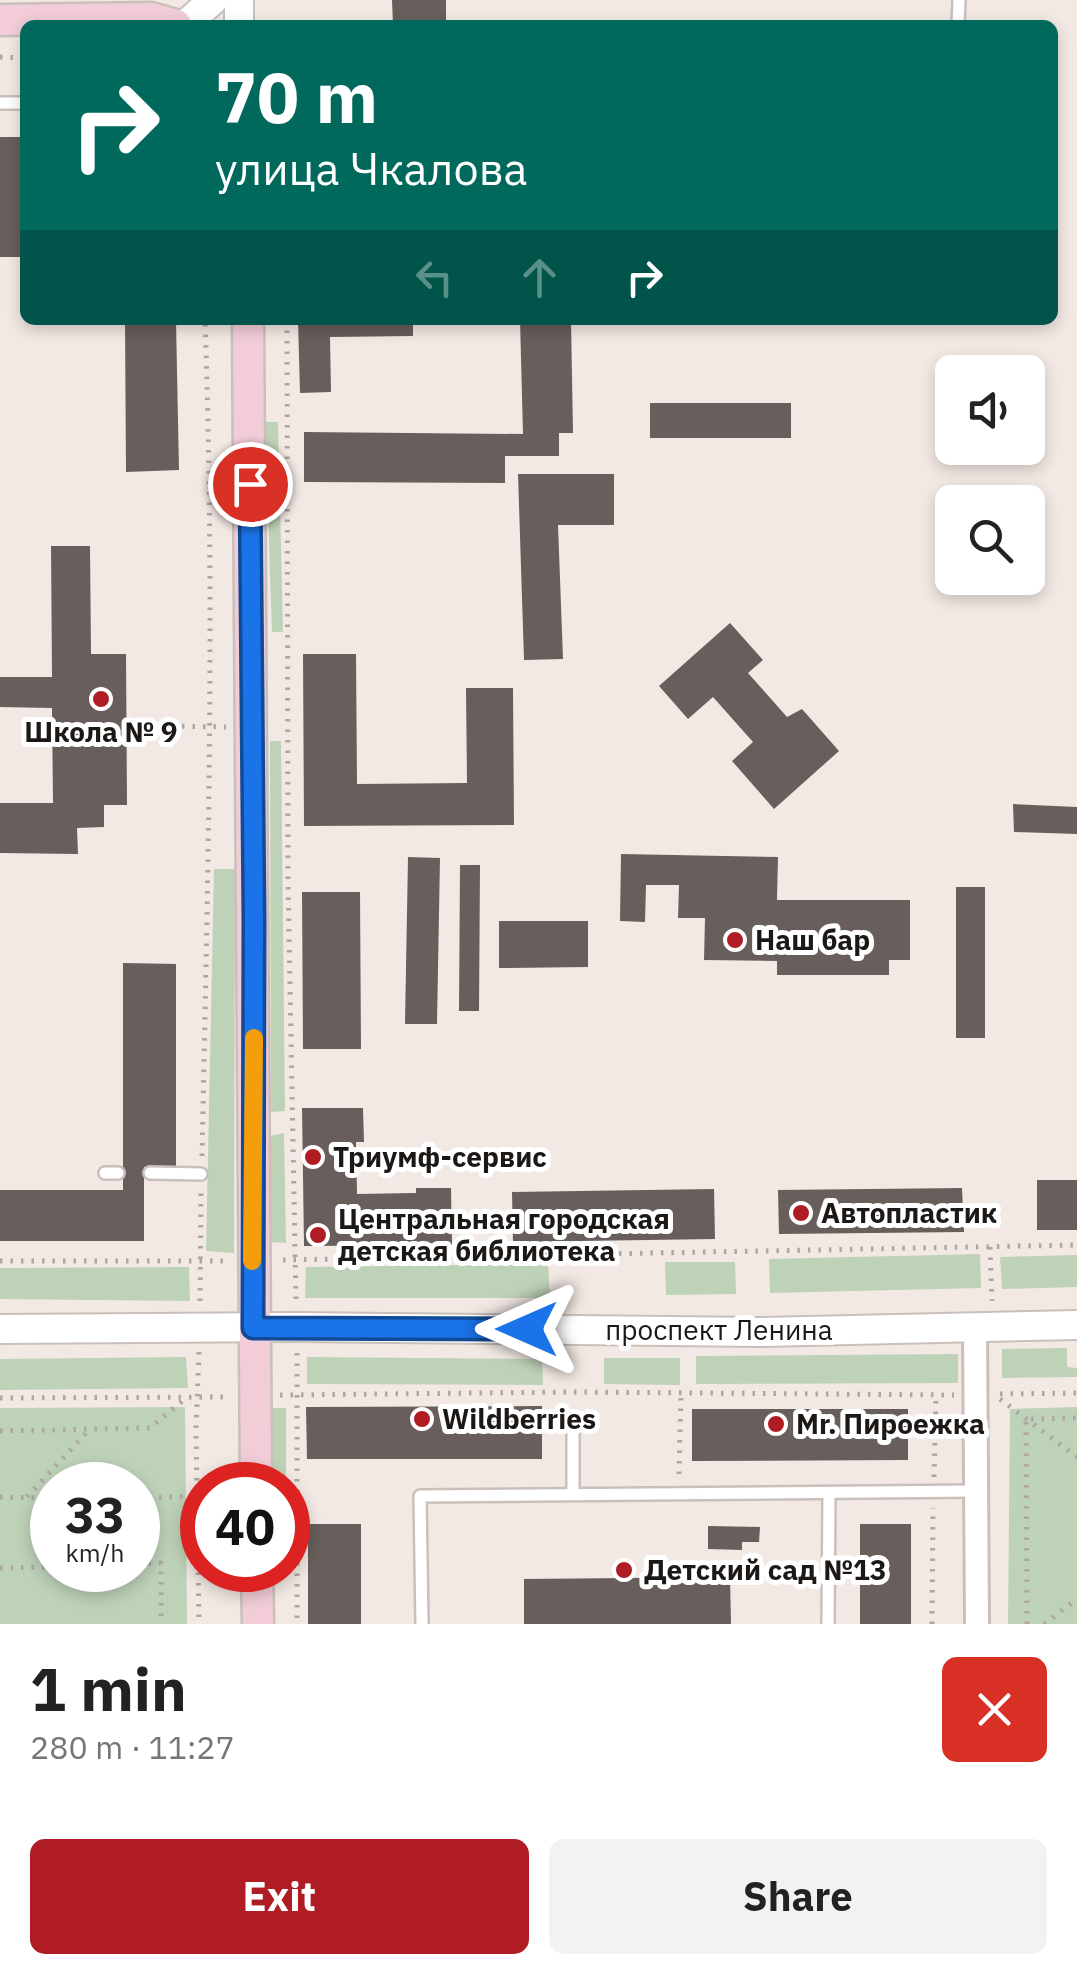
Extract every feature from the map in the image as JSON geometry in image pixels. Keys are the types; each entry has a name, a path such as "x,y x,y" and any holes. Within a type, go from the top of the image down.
{"main road":[{"path":"0,20 56,10 135,20"},
{"path":"248,325 255,1462"},
{"path":"257,1592 258,1624"}],"street":[{"path":"191,20 213,0"},
{"name":"проспект Ленина","path":"0,1329 759,1332 1077,1325"},
{"path":"975,1327 978,1624"}],"lane":[{"path":"150,1174 202,1174"},
{"path":"573,1424 573,1493"},
{"path":"422,1624 420,1496 976,1490"},
{"path":"828,1624 829,1494"}],"path":[{"path":"198,1462 209,864 208,402 204,325"},
{"path":"287,325 288,879 297,1328 297,1624"},
{"path":"0,1261 252,1261 1077,1245"},
{"path":"0,1398 681,1392 976,1395"},
{"path":"678,1492 681,1392"},
{"path":"1077,1393 993,1394 1077,1456"},
{"path":"0,1430 150,1428 186,1398"},
{"path":"1026,1418 1077,1418"},
{"path":"1026,1418 1027,1624"},
{"path":"27,1497 89,1430"},
{"path":"0,1497 30,1497"},
{"path":"160,1564 161,1624"},
{"path":"0,1568 30,1567"},
{"path":"199,1592 199,1624"},
{"path":"1044,1624 1077,1599"}],"green space":[{"path":"265,422 278,422 283,632 272,632"},
{"path":"270,741 281,741 285,1111 271,1112"},
{"path":"214,869 235,869 234,1253 206,1251"},
{"path":"284,1133 286,1243 267,1242 269,1136"},
{"path":"980,1254 981,1288 770,1293 769,1259"},
{"path":"1077,1255 1077,1287 1002,1289 1000,1257"},
{"path":"665,1262 735,1262 736,1294 666,1295"},
{"path":"548,1264 550,1298 305,1298 306,1267"},
{"path":"189,1267 190,1301 0,1299 0,1268"},
{"path":"1067,1348 1067,1367 1077,1368 1077,1377 1002,1378 1002,1349"},
{"path":"958,1354 958,1383 696,1384 696,1356"},
{"path":"186,1357 188,1388 0,1390 0,1359"},
{"path":"307,1357 542,1359 543,1385 307,1384"},
{"path":"604,1358 680,1358 680,1385 604,1384"},
{"path":"185,1407 186,1462 180,1462 180,1592 187,1592 187,1624 0,1624 0,1408"},
{"path":"1077,1407 1077,1624 1008,1624 1010,1409"},
{"path":"265,1408 286,1408 286,1462 265,1462"}],"building":[{"path":"392,0 446,0 446,20 393,20"},
{"path":"0,137 20,137 20,257 0,257"},
{"path":"125,325 176,325 179,470 126,472"},
{"path":"298,325 413,325 413,336 330,337 331,392 300,393"},
{"path":"520,325 571,325 573,433 559,433 559,456 505,456 505,483 304,482 304,432 523,434"},
{"path":"650,403 791,403 791,438 650,438"},
{"path":"518,474 614,474 614,525 558,525 563,659 524,660"},
{"path":"51,546 90,546 91,654 126,654 127,805 104,805 104,827 77,828 78,854 0,853 0,803 53,803 52,708 0,707 0,677 52,677"},
{"path":"730,623 763,660 748,673 787,717 802,709 839,751 774,809 732,761 753,742 713,697 688,719 659,686"},
{"path":"303,654 356,654 357,784 467,783 466,688 513,688 514,825 304,826"},
{"path":"1013,804 1077,807 1077,834 1014,832"},
{"path":"621,854 778,857 777,900 910,900 910,960 889,960 889,975 777,975 777,961 704,960 705,918 678,918 679,885 646,885 645,922 620,921"},
{"path":"408,857 440,858 437,1024 405,1024"},
{"path":"460,865 480,865 479,1011 459,1011"},
{"path":"956,887 985,887 985,1038 956,1038"},
{"path":"302,892 360,892 361,1049 303,1049"},
{"path":"499,921 588,921 588,967 499,968"},
{"path":"123,963 176,964 176,1167 144,1167 144,1241 0,1241 0,1190 123,1190"},
{"path":"302,1108 363,1108 364,1142 356,1142 357,1194 451,1188 452,1245 304,1246"},
{"path":"1037,1180 1077,1180 1077,1230 1037,1230"},
{"path":"962,1188 964,1232 779,1234 778,1190"},
{"path":"714,1189 715,1239 513,1242 512,1192"},
{"path":"542,1406 542,1459 307,1459 306,1407"},
{"path":"692,1409 908,1409 908,1460 692,1461"},
{"path":"310,1524 361,1524 361,1624 308,1624"},
{"path":"860,1524 911,1524 911,1624 860,1624"},
{"path":"708,1526 760,1527 759,1542 742,1542 742,1550 708,1549"},
{"path":"730,1577 731,1624 524,1624 524,1579"}],"slow traffic":[{"path":"252,1261 254,1038"}],"place":[{"name":"Школа № 9","path":"101,699"},
{"name":"Наш бар","path":"735,940"},
{"name":"Триумф-сервис","path":"313,1157"},
{"name":"Автопластик","path":"801,1213"},
{"name":"Центральная городская детская библиотека","path":"318,1235"},
{"name":"Wildberries","path":"422,1419"},
{"name":"Mr. Пироежка","path":"776,1424"},
{"name":"Детский сад №13","path":"624,1570"}],"route":[{"path":"250,484 253,1328 527,1329"}]}
